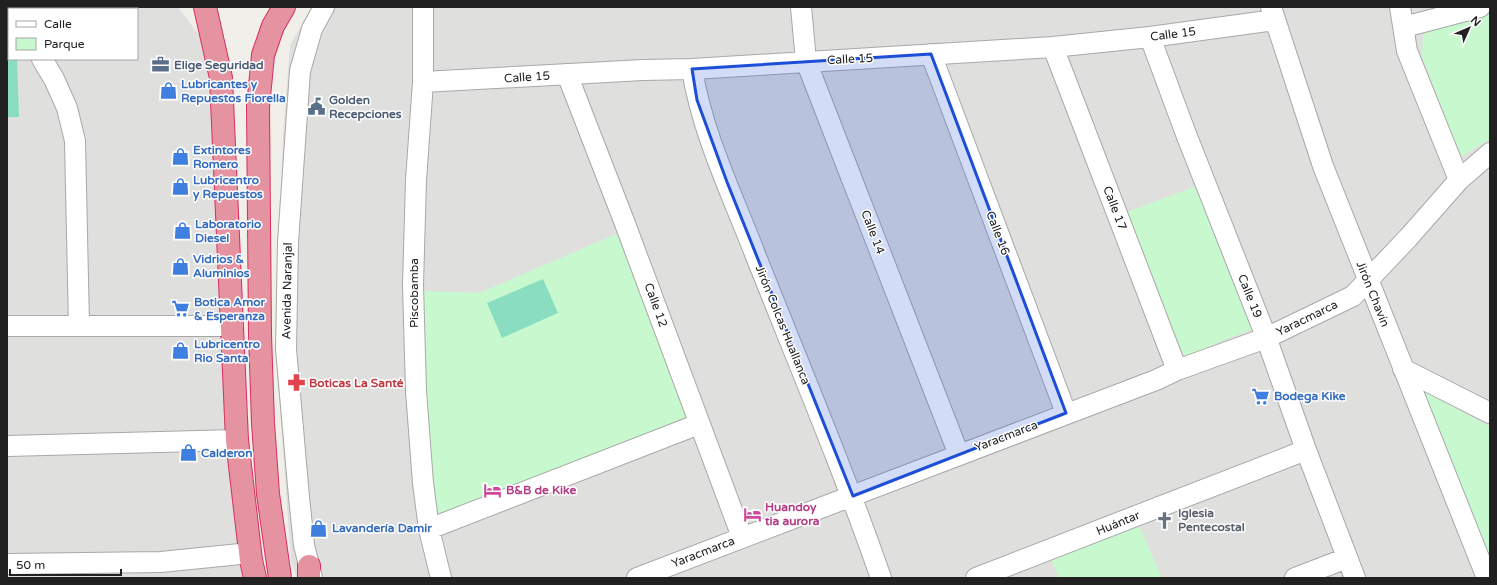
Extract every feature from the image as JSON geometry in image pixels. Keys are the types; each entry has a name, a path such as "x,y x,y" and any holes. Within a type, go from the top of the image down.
{"highway":[{"path":"205,7 221,78 237,440 250,553 255,578"},
{"path":"280,578 268,494 263,416 260,335 258,107 262,55 284,7"}],"street":[{"name":"Avenida Naranjal","path":"310,574 304,545 286,349 288,242 300,71 312,29 324,7"},
{"name":"Piscobamba","path":"423,7 424,82 416,180 413,285 416,391 423,483 429,529 441,578"},
{"name":"Calle 14","path":"801,7 806,61 959,454"},
{"path":"1400,7 1407,51 1459,180"},
{"path":"1404,27 1480,7"},
{"name":"Calle 15","path":"424,82 643,70 692,69 1053,47 1150,37 1273,14"},
{"name":"Jirón Chavín","path":"1273,14 1323,166 1487,578"},
{"name":"Calle 19","path":"1150,37 1186,134 1266,338 1306,450 1355,578"},
{"name":"Calle 17","path":"1053,47 1177,370"},
{"name":"Calle 16","path":"931,54 1066,413"},
{"path":"43,60 54,79 67,108 75,141 79,326"},
{"name":"Jirón Colcas Huallanca","path":"692,69 697,100 727,182 852,496 881,578"},
{"name":"Calle 12","path":"567,74 624,221 742,537"},
{"name":"Yaracmarca","path":"637,578 1066,413 1156,380 1177,370 1266,338 1353,296 1368,282 1459,180 1490,153"},
{"path":"7,326 233,326"},
{"path":"1403,369 1490,413"},
{"path":"429,529 699,424"},
{"path":"7,446 237,440"},
{"name":"Huántar","path":"976,578 1306,450"},
{"path":"7,564 162,562 250,553"},
{"path":"1295,578 1347,558"}],"highlighted area":[{"path":"931,54 1066,413 853,496 727,182 697,100 692,69"}],"shaded area":[{"path":"7,7 178,7 204,42 218,158 225,427 246,578 7,578"},
{"path":"312,7 1490,7 1490,578 297,578 291,561 276,356 283,134 290,45"}],"green space":[{"path":"1490,12 1490,139 1461,157 1422,57 1423,34"},
{"path":"7,50 8,60 17,60 19,117 7,117"},
{"path":"1199,185 1255,328 1180,358 1125,213"},
{"path":"621,232 691,420 436,520 423,393 421,291 479,293"},
{"path":"543,279 558,313 502,338 487,303"},
{"path":"1418,388 1490,427 1490,578"},
{"path":"1138,523 1162,578 1059,578 1050,556"}],"place":[{"name":"Elige Seguridad","path":"161,65"},
{"name":"Lubricantes y Repuestos Fiorella","path":"168,91"},
{"name":"Golden Recepciones","path":"316,107"},
{"name":"Extintores Romero","path":"180,157"},
{"name":"Lubricentro y Repuestos","path":"180,187"},
{"name":"Laboratorio Diesel","path":"182,231"},
{"name":"Vidrios & Aluminios","path":"180,266"},
{"name":"Botica Amor & Esperanza","path":"181,309"},
{"name":"Lubricentro Rio Santa","path":"181,351"},
{"name":"Boticas La Santé","path":"296,383"},
{"name":"Bodega Kike","path":"1261,396"},
{"name":"Calderon","path":"188,453"},
{"name":"B&B de Kike","path":"493,490"},
{"name":"Huandoy tia aurora","path":"752,514"},
{"name":"Iglesia Pentecostal","path":"1165,520"},
{"name":"Lavandería Damir","path":"319,528"}]}
